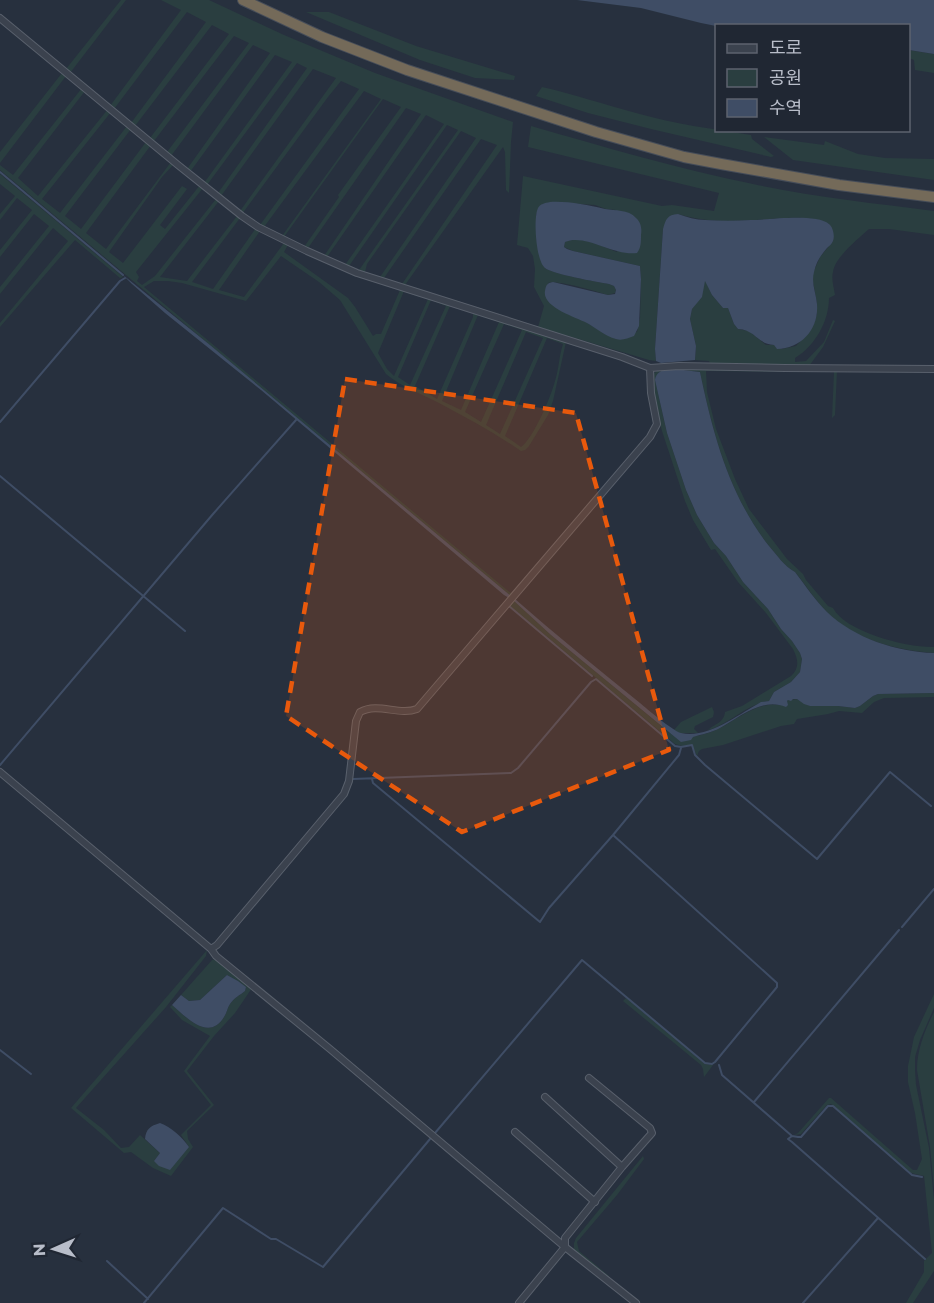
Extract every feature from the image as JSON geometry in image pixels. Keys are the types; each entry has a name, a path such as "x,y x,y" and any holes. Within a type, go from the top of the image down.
{"highway":[{"path":"243,0 322,37 407,70 596,132 684,157 839,186 934,197"}],"street":[{"path":"0,18 242,216 258,227 357,273 622,357 650,368 679,366 934,369"},
{"path":"211,950 344,794 349,781 356,721 360,712 371,708 408,712 417,709 650,437 657,424 651,393 650,368"},
{"path":"0,772 216,956 565,1247 636,1303"},
{"path":"519,1303 565,1247 566,1238 652,1133 650,1128 589,1078"},
{"path":"545,1097 622,1167"},
{"path":"515,1132 595,1202"}],"highlighted area":[{"path":"345,379 576,413 669,750 462,832 286,716"}],"green space":[{"path":"121,0 126,0 70,73 66,69"},
{"path":"161,0 209,0 284,35 375,73 513,122 509,193 506,190 503,147 405,285 402,284 497,145 481,139 384,278 380,277 476,138 461,131 367,264 365,272 359,270 458,130 447,125 349,266 345,265 444,124 426,115 327,257 324,256 421,114 406,108 308,248 304,247 401,107 383,99 284,237 282,236 381,99 364,91 264,227 260,225 359,89 341,81 242,214 240,211 336,78 313,69 221,196 218,193 307,68 297,63 207,185 204,183 292,62 275,55 190,172 187,169 270,53 253,45 171,156 167,152 249,43 234,36 154,141 150,138 229,34 212,25 135,126 131,123 206,22 187,12 114,109 110,106 181,10"},
{"path":"306,12 329,12 416,46 515,76 514,80 475,78 420,60"},
{"path":"910,50 934,54 934,73 915,70 914,60 910,58"},
{"path":"62,73 66,76 0,163 0,152"},
{"path":"542,87 624,110 715,129 715,132 751,135 752,139 774,156 651,129 588,113 536,96"},
{"path":"82,88 85,91 18,178 38,196 108,109 111,112 42,199 60,213 127,126 131,129 65,216 81,229 146,142 151,145 86,233 106,249 171,162 174,164 162,177 109,252 123,263 182,186 187,189 160,225 165,229 200,185 203,188 136,272 139,277 137,281 142,285 155,276 216,199 219,201 160,277 187,281 237,216 240,218 192,282 213,289 256,228 260,231 219,290 244,297 284,243 288,245 284,252 348,298 373,336 381,334 400,290 396,287 566,342 548,415 529,446 521,451 481,426 392,379 386,374 340,300 319,282 281,256 246,301 168,281 154,281 144,287 512,594 511,596 0,170 0,165 13,175","holes":["404,291 428,299 394,376 378,353","431,300 446,306 410,385 398,377","450,306 473,313 473,317 437,399 415,386","478,315 499,322 461,410 442,401","504,324 522,330 481,422 465,412","526,332 543,338 500,434 486,425","547,338 563,344 556,376 541,416 531,435 521,447 505,436"]},
{"path":"531,126 669,165 775,189 934,211 934,235 889,229 869,229 848,249 838,260 833,272 835,295 829,298 824,324 815,340 795,358 795,362 806,361 824,342 833,320 835,321 823,347 809,366 710,364 709,361 695,360 696,346 690,319 705,280 712,295 723,308 728,308 738,329 749,331 766,345 774,345 782,349 796,346 813,326 817,304 813,273 820,257 833,241 829,224 812,219 717,221 678,214 663,229 656,361 649,360 538,327 544,306 534,287 533,256 528,248 517,245 523,176 662,206 672,205 714,211 719,193 528,147","holes":["550,202 595,205 616,210 617,252 591,242 577,240 565,242 564,247 640,266 640,318 637,332 607,335 589,324 548,283 569,284 608,295 615,293 614,286 609,284 545,268 539,253 536,214"]},
{"path":"764,137 824,145 825,141 858,154 885,158 934,159 934,180 793,160"},
{"path":"0,174 123,277 120,278 75,240 0,327 0,323 68,241 53,228 0,294 0,287 49,226 34,214 0,257 0,250 32,210 17,198 0,220 0,214 15,196 0,184"},
{"path":"665,369 674,369 659,372 655,380 667,433 697,515 714,543 726,556 743,582 768,609 792,641 802,659 800,672 791,682 774,692 769,701 753,706 708,730 721,721 725,712 742,706 791,676 796,670 797,660 793,649 766,613 738,582 715,549 711,550 693,520 654,401 653,374"},
{"path":"676,369 837,371 835,415 832,418 834,372 706,371 707,392 716,429 749,509 787,559 803,574 828,606 833,608 840,617 863,631 909,645 934,647 934,653 889,646 874,641 847,628 824,609 795,572 784,564 769,546 743,506 724,463 700,372"},
{"path":"514,601 551,635 679,739 712,732 747,712 763,706 781,705 788,700 797,699 810,706 855,708 878,694 934,693 934,697 884,698 874,702 862,713 839,711 797,719 794,724 702,749 697,756 692,745 675,744 509,605"},
{"path":"712,707 713,717 695,726 694,729 698,733 679,733 674,730 681,722"},
{"path":"207,950 206,956 166,1007 76,1108 104,1130 121,1148 129,1147 140,1135 160,1153 154,1161 189,1147 181,1135 211,1105 184,1071 210,1036 182,1020 170,1007 172,1005 198,1025 212,1027 218,1024 228,1007 245,991 246,987 227,975 200,1000 189,1001 181,995 212,960 217,959 252,988 235,1013 187,1071 214,1105 187,1131 188,1139 193,1147 171,1176 153,1168 131,1152 124,1153 71,1108"},
{"path":"934,994 934,1008 920,1040 915,1057 915,1070 929,1148 934,1200 934,1271 913,1303 906,1303 924,1272 924,1261 932,1253 924,1176 911,1173 831,1104 827,1105 801,1134 794,1135 831,1098 913,1170 917,1170 922,1159 908,1082 908,1066 914,1037"},
{"path":"626,998 705,1064 713,1065 704,1077 701,1065 623,1001"},
{"path":"934,1012 934,1189 930,1147 917,1070 922,1040"},
{"path":"643,1156 644,1159 617,1195 577,1242 579,1251 609,1276 608,1278 574,1252 574,1243"}],"water":[{"path":"577,0 934,0 934,54 910,50 910,24 715,26 641,8"},
{"path":"550,202 625,212 633,215 639,222 641,242 637,253 618,251 581,240 565,242 564,247 640,266 639,326 634,336 620,340 612,338 560,311 545,297 546,286 553,282 608,295 615,294 616,290 609,284 549,270 542,264 536,239 536,213 539,207"},
{"path":"678,214 716,221 803,218 829,224 833,229 834,239 815,268 813,280 817,313 807,336 794,345 777,349 774,345 764,342 749,332 738,329 728,308 723,308 712,295 705,281 702,297 692,309 690,319 696,346 695,360 661,363 656,361 663,229 671,215"},
{"path":"123,275 511,596 509,598 504,595 261,390 165,313"},
{"path":"675,369 700,372 724,463 743,506 769,546 784,564 795,572 827,612 850,629 877,642 905,650 934,653 934,693 878,694 855,708 810,706 793,699 787,701 786,707 760,706 717,730 681,742 551,635 514,601 515,599 660,720 681,733 691,734 712,729 761,702 769,701 774,692 791,682 800,672 802,659 800,653 768,609 743,582 726,556 714,543 697,515 686,490 667,433 655,380 660,372"},
{"path":"227,975 246,987 245,991 228,1007 218,1024 212,1027 198,1025 172,1005 181,995 189,1001 200,1000"},
{"path":"160,1123 176,1133 189,1147 170,1170 159,1166 154,1161 160,1153 145,1139 149,1128"}],"waterway":[{"path":"0,172 123,275"},
{"path":"0,422 120,281 125,278"},
{"path":"0,765 296,420"},
{"path":"0,476 185,631"},
{"path":"509,606 592,676"},
{"path":"353,779 511,773 518,768 596,679 675,746 692,745 695,755 705,765 817,859 890,772 931,806"},
{"path":"372,779 373,783 540,922 549,908 679,755 681,748"},
{"path":"435,1133 582,960 705,1063 712,1064 777,987 777,983 613,835"},
{"path":"902,927 934,889"},
{"path":"754,1102 899,930"},
{"path":"0,1050 31,1074"},
{"path":"719,1065 722,1075 792,1136 801,1137 828,1106 833,1106 912,1175 922,1177"},
{"path":"792,1136 788,1139 925,1259"},
{"path":"144,1303 223,1208 271,1239 276,1239 323,1267 430,1139"},
{"path":"803,1303 878,1218"},
{"path":"107,1261 148,1299"}]}
